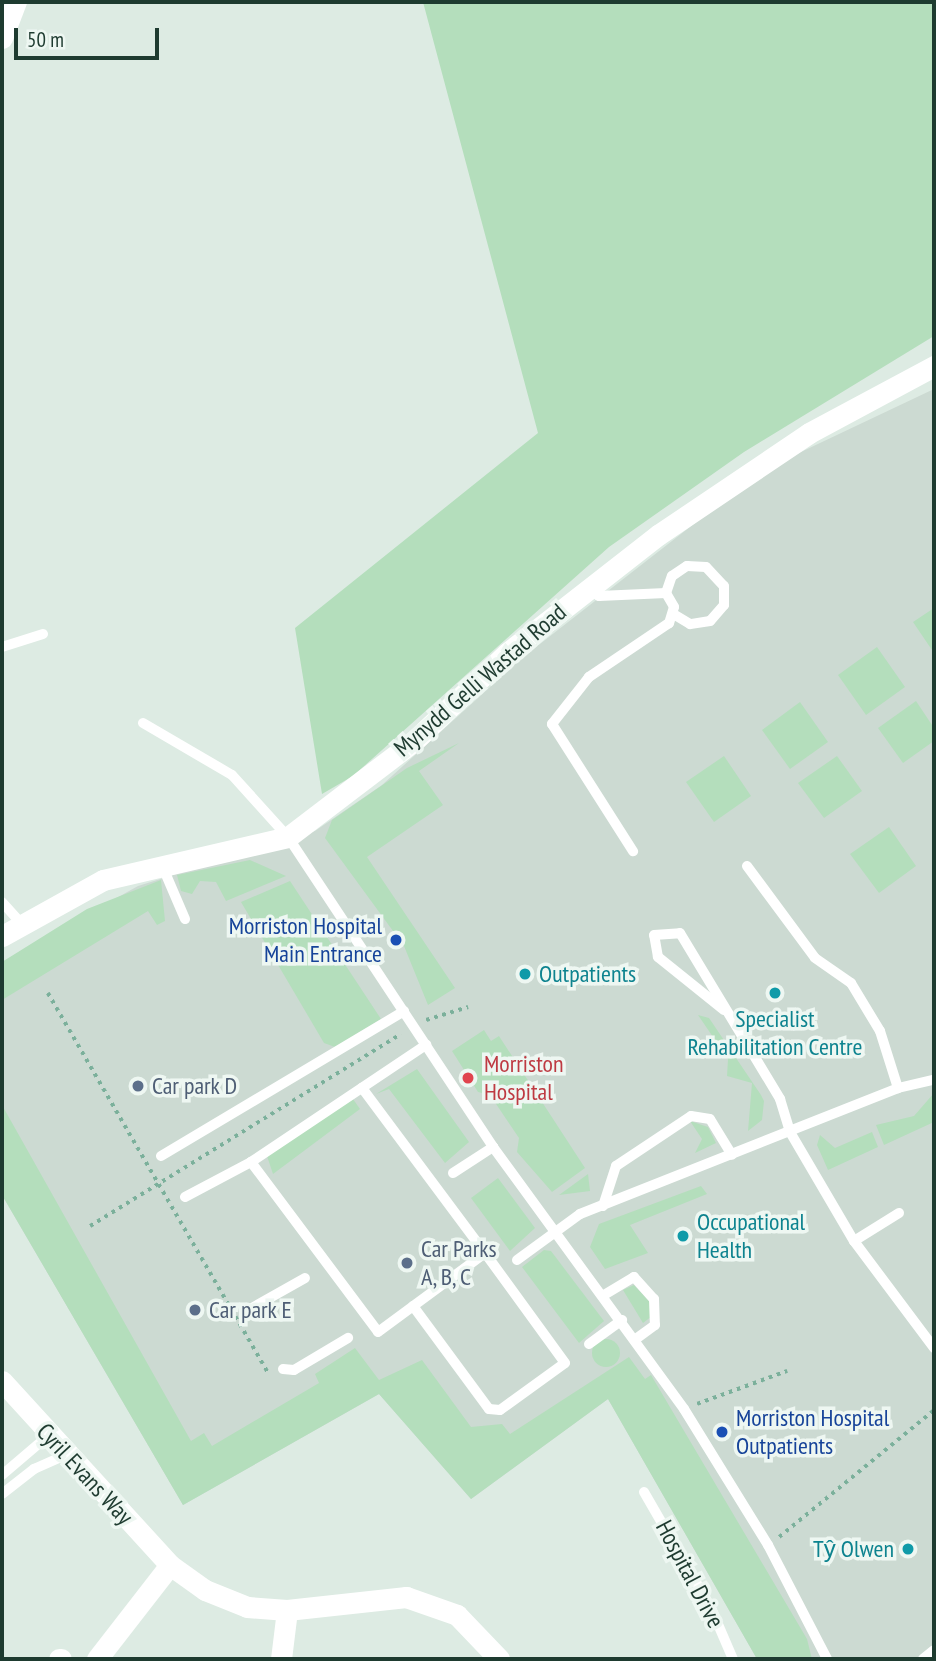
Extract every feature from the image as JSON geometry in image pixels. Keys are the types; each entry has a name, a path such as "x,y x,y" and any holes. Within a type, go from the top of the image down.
{"street":[{"path":"2,38 16,2"},
{"name":"Mynydd Gelli Wastad Road","path":"2,936 21,923 103,880 161,863 288,837 414,741 587,587 809,433 934,366"},
{"name":"Cyril Evans Way","path":"2,1381 170,1565 205,1590 247,1607 287,1610 406,1597 457,1615 499,1659"},
{"path":"97,1659 170,1565"},
{"path":"281,1659 287,1610"}],"lane":[{"path":"687,566 706,567 724,586 724,605 710,621 690,624 675,615 666,593 672,576 687,566"},
{"path":"587,587 599,596 666,593"},
{"path":"633,851 552,724 589,677 675,615"},
{"path":"2,647 43,634"},
{"path":"143,723 232,775 288,837 494,1147 636,1339 684,1409 768,1545 827,1659"},
{"path":"161,863 185,919"},
{"path":"747,866 815,958 850,984 880,1031 898,1088"},
{"path":"2,902 21,923"},
{"path":"723,1010 658,957 654,935 680,933 723,1010 780,1099 790,1132 854,1241 934,1348"},
{"path":"161,1156 404,1011"},
{"path":"185,1196 251,1163 426,1045"},
{"path":"517,1260 603,1206 898,1088 934,1080"},
{"path":"362,1088 565,1363 500,1410 489,1409 413,1306"},
{"path":"603,1206 616,1166 691,1116 710,1119 732,1155"},
{"path":"453,1173 494,1147"},
{"path":"251,1163 378,1332 485,1253"},
{"path":"854,1241 900,1213"},
{"path":"250,1309 304,1278"},
{"path":"604,1296 634,1278 654,1299 655,1325 636,1339"},
{"path":"589,1344 622,1320"},
{"path":"283,1369 294,1370 348,1338"},
{"path":"2,1475 49,1435"},
{"path":"2,1494 34,1469 68,1454"},
{"name":"Hospital Drive","path":"644,1492 711,1608 733,1659"},
{"path":"923,1659 934,1650"}],"path":[{"path":"48,993 269,1374"},
{"path":"90,1226 160,1188 414,1026 468,1007"},
{"path":"684,1409 787,1371"},
{"path":"768,1545 934,1410"}],"shaded area":[{"name":"Morriston Hospital","path":"934,389 934,1659 757,1659 608,1399 471,1499 379,1394 183,1505 2,1195 2,962 138,886 315,831 382,785 522,658 763,470"}],"green space":[{"path":"423,2 934,2 934,336 744,452 609,547 353,776 322,794 295,628 538,433"},
{"path":"934,608 934,653 913,622"},
{"path":"877,647 905,687 866,715 838,675"},
{"path":"916,701 934,728 934,741 903,763 878,728"},
{"path":"800,702 828,742 790,769 762,730"},
{"path":"459,743 419,771 443,805 367,857 455,988 428,1005 404,946 325,838 332,820 407,768"},
{"path":"724,756 751,796 714,822 686,782"},
{"path":"837,756 862,791 824,818 798,783"},
{"path":"889,827 916,866 879,893 850,854"},
{"path":"250,860 286,876 226,901 216,882 200,881 192,894 181,891 177,875"},
{"path":"161,880 165,921 157,925 148,911 2,1000 2,962 87,909"},
{"path":"290,881 381,1019 335,1047 324,1043 241,902"},
{"path":"698,1015 709,1018 764,1101 762,1120 748,1131 752,1083 727,1076 728,1059"},
{"path":"484,1030 491,1041 499,1036 585,1168 552,1192 517,1152 519,1138 490,1095 478,1092 452,1051"},
{"path":"417,1069 469,1142 445,1163 389,1089 376,1094"},
{"path":"934,1093 934,1122 884,1145 876,1125 914,1116"},
{"path":"353,1099 360,1109 273,1174 267,1156"},
{"path":"2,1105 191,1441 204,1433 212,1446 319,1383 315,1374 355,1348 379,1380 422,1360 471,1427 502,1424 510,1434 629,1357 645,1379 651,1375 807,1639 812,1659 757,1659 608,1399 471,1499 379,1394 183,1505 2,1195"},
{"path":"690,1121 708,1127 716,1143 695,1153 702,1139"},
{"path":"872,1132 878,1147 828,1170 817,1145 820,1135 835,1148"},
{"path":"588,1174 590,1191 559,1195"},
{"path":"498,1178 535,1228 510,1251 471,1198"},
{"path":"701,1186 707,1194 630,1225 648,1253 605,1269 590,1247 599,1224"},
{"path":"544,1250 551,1251 604,1321 579,1343 522,1267"},
{"path":"634,1285 650,1302 652,1316 643,1323 623,1290"},
{"path":"606,1339 616,1343 620,1353 616,1363 606,1367 596,1363 592,1353 596,1343"}],"place":[{"name":"Morriston Hospital Main Entrance","path":"396,940"},
{"name":"Outpatients","path":"525,974"},
{"name":"Specialist Rehabilitation Centre","path":"775,993"},
{"name":"Morriston Hospital","path":"468,1078"},
{"name":"Car park D","path":"138,1086"},
{"name":"Occupational Health","path":"683,1236"},
{"name":"Car Parks A, B, C","path":"407,1263"},
{"name":"Car park E","path":"195,1310"},
{"name":"Morriston Hospital Outpatients","path":"722,1432"},
{"name":"Tŷ Olwen","path":"908,1549"}]}
